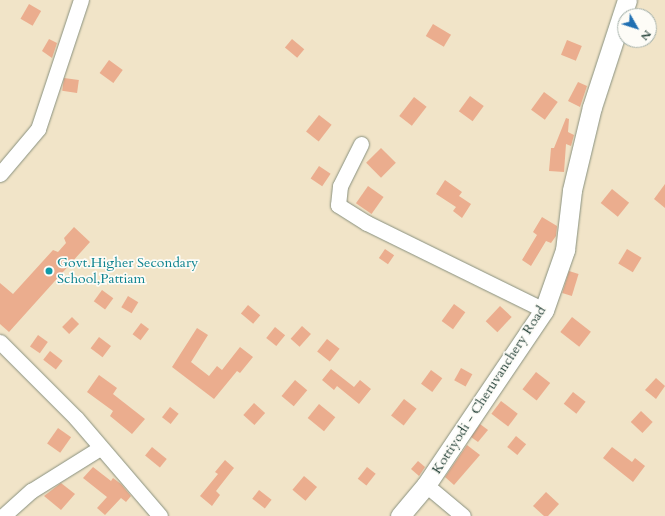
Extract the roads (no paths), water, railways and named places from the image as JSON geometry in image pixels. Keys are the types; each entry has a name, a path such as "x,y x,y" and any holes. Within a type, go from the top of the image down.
{"main road":[{"name":"Kottiyodi - Cheruvanchery Road","path":"400,516 426,485 544,310 565,250 572,190 592,107 627,0"}],"street":[{"path":"0,174 38,129 81,0"},
{"path":"361,144 340,186 338,205 367,224 544,310"},
{"path":"0,342 76,418 100,448 160,516"},
{"path":"3,516 31,491 100,448"},
{"path":"426,485 463,516"}],"place":[{"name":"Govt.Higher Secondary School,Pattiam","path":"49,271"}]}
